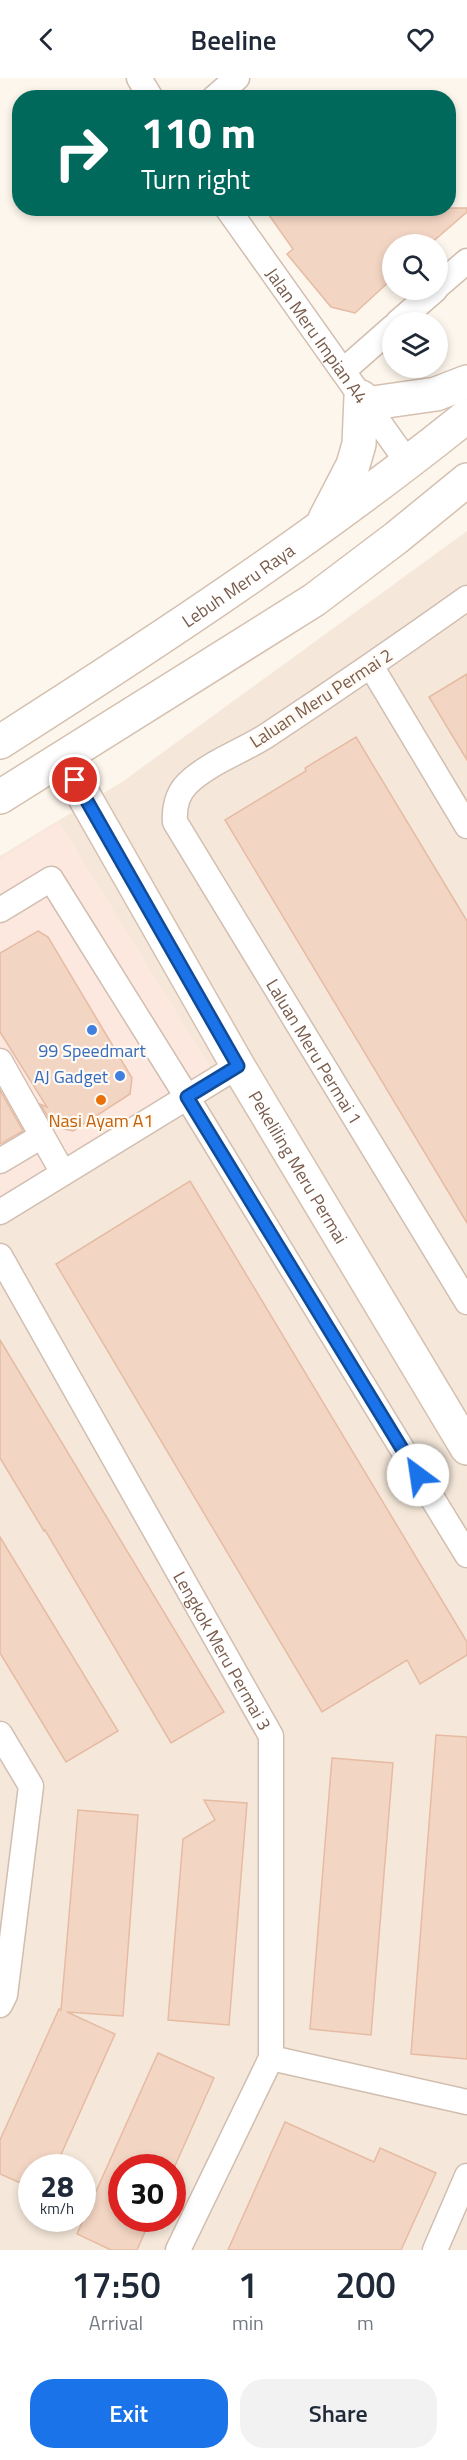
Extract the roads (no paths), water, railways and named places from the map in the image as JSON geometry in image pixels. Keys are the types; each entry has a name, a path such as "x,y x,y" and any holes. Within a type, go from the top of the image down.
{"main road":[{"path":"321,526 353,465 359,444 356,391 436,394 467,382"},
{"name":"Lebuh Meru Raya","path":"0,742 150,647 408,463 467,416"},
{"path":"0,797 314,600 396,538 467,480"},
{"name":"Pekeliling Meru Permai","path":"63,759 238,1066 458,1412 467,1448"}],"street":[{"path":"223,90 237,78"},
{"name":"Jalan Meru Impian A4","path":"233,216 408,463"},
{"path":"448,277 467,261"},
{"path":"410,312 423,300"},
{"path":"356,391 382,346"},
{"name":"Laluan Meru Permai 2","path":"178,799 185,786 196,776 263,738 467,598"},
{"path":"371,666 467,826"},
{"name":"Laluan Meru Permai 1","path":"178,799 174,810 175,822 467,1302"},
{"path":"0,910 51,879 467,1555"},
{"path":"0,1061 63,1173"},
{"path":"0,1212 238,1066"},
{"path":"0,1161 42,1136"},
{"name":"Lengkok Meru Permai 3","path":"0,1256 271,1736 271,2058 178,2250"},
{"path":"0,1734 31,1786 5,1995 0,2005"},
{"path":"271,2058 467,2102"},
{"path":"435,2250 467,2176"}],"place":[{"name":"99 Speedmart","path":"92,1030"},
{"name":"AJ Gadget","path":"120,1076"},
{"name":"Nasi Ayam A1","path":"101,1100"}]}
